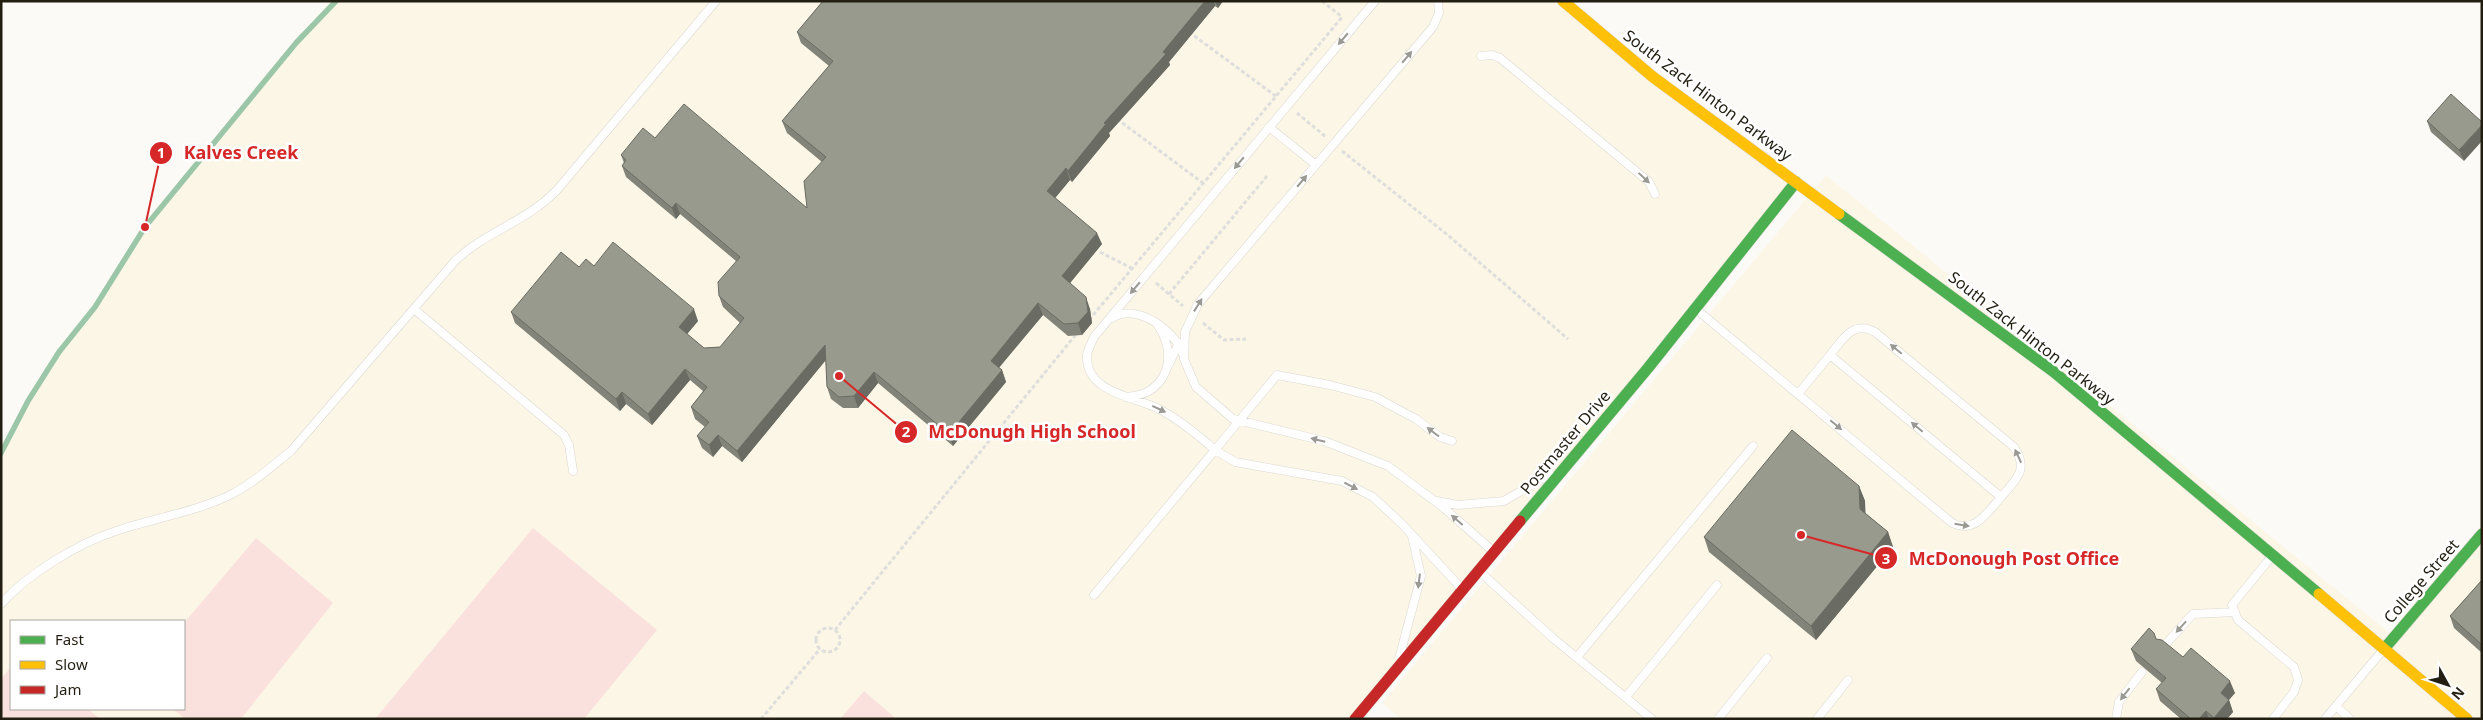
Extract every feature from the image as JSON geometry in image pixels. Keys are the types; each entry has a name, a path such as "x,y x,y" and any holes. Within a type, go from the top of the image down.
{"main road":[{"name":"South Zack Hinton Parkway","path":"1563,1 1653,77 2054,372 2467,719"},
{"name":"Postmaster Drive","path":"1355,719 1696,309 1796,182"},
{"name":"College Street","path":"2384,648 2482,534"}],"lane":[{"path":"1,604 39,572 85,543 115,531 177,514 232,494 259,478 291,451 467,249 528,215 557,190 716,1"},
{"path":"1375,1 1107,321 1094,337 1087,355 1091,374 1106,389 1156,407 1184,422 1215,450 1235,462 1342,482 1372,497 1411,534 1463,590"},
{"path":"1126,397 1149,391 1158,383 1198,304 1433,26 1439,13 1438,1"},
{"path":"1481,56 1492,55 1500,58 1628,164 1648,182 1655,194"},
{"path":"1269,127 1316,165"},
{"path":"414,309 564,435 569,445 574,471"},
{"path":"1696,309 1952,523 1961,528 1970,527 1982,519 2019,476 2022,466 2020,456 2014,447 1875,332 1867,328 1857,327 1851,331 1798,394"},
{"path":"1107,321 1117,315 1130,315 1142,316 1157,324 1179,344 1196,386 1233,419 1324,441 1388,466 1433,500 1494,552"},
{"path":"1157,324 1168,344 1167,368"},
{"path":"1184,356 1185,332"},
{"path":"1830,355 2002,496"},
{"path":"1094,595 1277,375 1366,394 1416,419 1440,437 1452,441"},
{"path":"1577,657 1753,446"},
{"path":"1433,500 1458,505 1504,501 1567,465"},
{"path":"1396,670 1411,621 1421,576 1411,534"},
{"path":"2272,556 2232,605 2238,620 2294,667 2298,680 2294,692 2273,719"},
{"path":"1479,570 1577,657 1652,719"},
{"path":"1626,696 1717,585"},
{"path":"2164,646 2193,614 2235,612"},
{"path":"2325,719 2384,648"},
{"path":"1718,719 1767,658"},
{"path":"2116,719 2119,702 2142,672"},
{"path":"1817,719 1848,680"},
{"path":"2336,706 2350,719"}],"path":[{"path":"1322,1 1342,18"},
{"path":"1185,29 1280,98"},
{"path":"1297,113 1326,137"},
{"path":"1111,114 1203,183"},
{"path":"1342,150 1449,236 1568,339"},
{"path":"1170,294 1267,176"},
{"path":"1100,252 1131,268"},
{"path":"1156,283 1183,306"},
{"path":"1203,323 1224,340 1246,339"},
{"path":"830,628 837,631 840,640 836,648 830,652 820,649 816,641 819,631 830,628"},
{"path":"761,719 820,649"}],"shaded area":[{"path":"336,1 1563,1 1796,182 1350,719 1,719 1,453 28,401 59,352 95,307 145,227 296,43"},
{"path":"1826,175 2397,639 2482,533 2482,719 1401,719 1382,703"},
{"path":"533,528 657,630 584,719 375,719"},
{"path":"256,538 333,603 241,719 185,719 174,710 185,710 185,622"},
{"path":"10,668 10,710 89,710 100,719 1,719 1,679"},
{"path":"864,691 892,715 896,719 840,719"}],"building":[{"path":"823,1 1205,1 1163,52 1166,54 1104,123 1106,124 1068,171 1066,168 1047,191 1097,233 1062,276 1086,297 1088,312 1078,323 1064,324 1038,303 991,361 1002,370 949,434 874,372 854,396 839,397 827,387 825,345 737,451 718,435 709,445 697,436 709,422 691,407 707,387 685,369 648,414 622,392 616,399 511,312 561,252 579,267 586,259 594,266 613,242 694,309 679,327 704,348 720,347 744,318 719,296 718,282 740,257 676,203 672,208 622,166 626,160 621,155 643,128 655,138 684,104 807,208 804,181 826,157 782,121 833,61 797,32"},
{"path":"2451,94 2482,122 2482,125 2459,150 2427,121"},
{"path":"1792,430 1859,486 1860,509 1888,532 1811,626 1704,537"},
{"path":"2482,580 2482,645 2450,616"},
{"path":"2149,628 2154,633 2156,639 2162,640 2183,657 2191,648 2230,681 2221,693 2229,700 2214,718 2206,711 2199,719 2191,719 2156,689 2166,678 2131,649"}],"waterway":[{"path":"1,453 28,401 59,352 95,307 145,227 296,43 336,1"}],"traffic: fast":[{"path":"1520,521 1648,368 1796,182"},
{"path":"1839,214 2054,372 2319,594"},
{"path":"2384,649 2482,534"}],"traffic: slow":[{"path":"1563,1 1653,77 1839,214"},
{"path":"2319,594 2467,719"}],"traffic: jam":[{"path":"1355,719 1520,521"}],"place":[{"name":"Kalves Creek","path":"145,227"},
{"name":"McDonugh High School","path":"839,376"},
{"name":"McDonough Post Office","path":"1801,535"}]}
